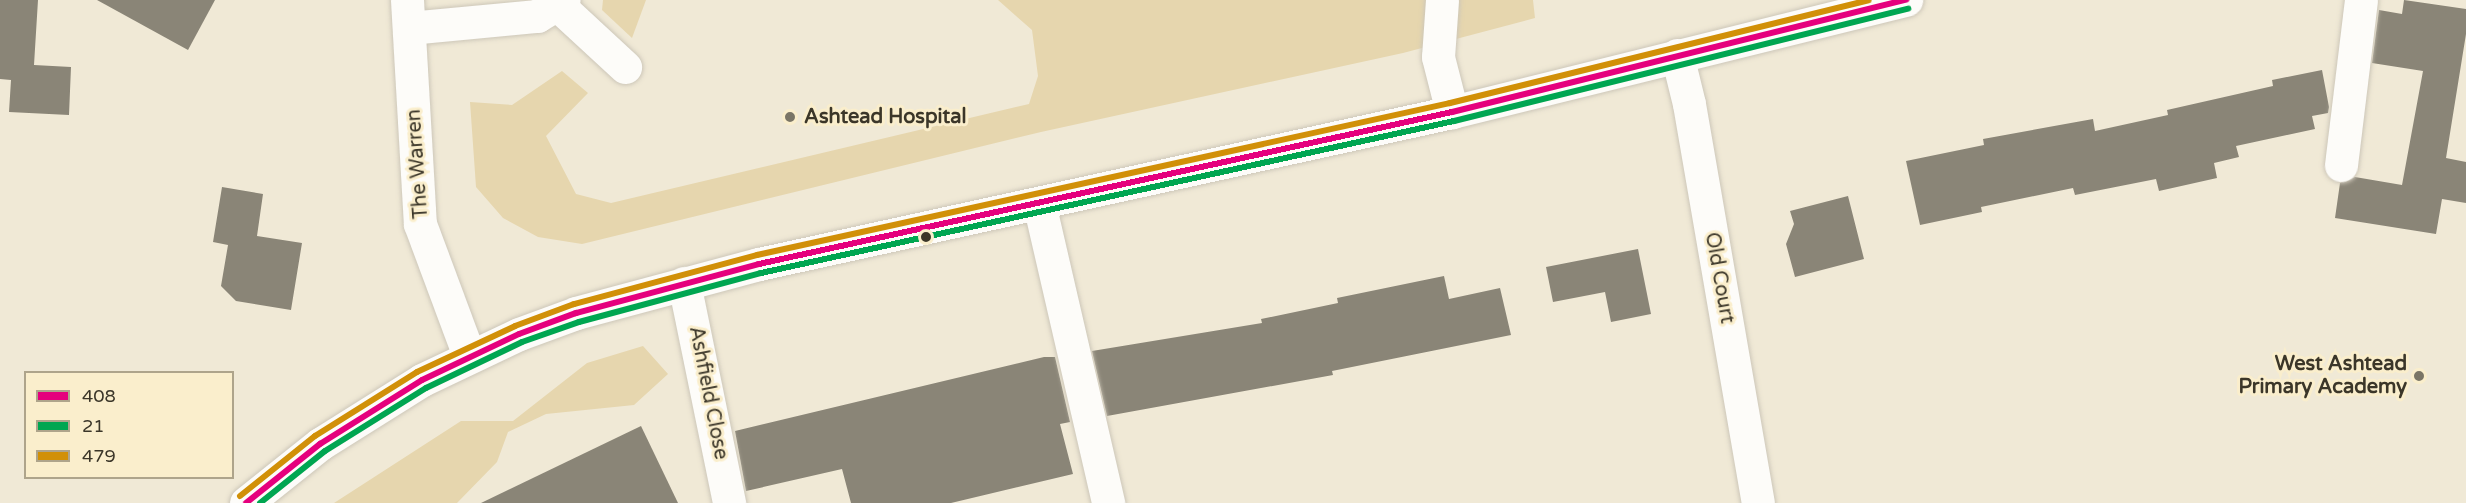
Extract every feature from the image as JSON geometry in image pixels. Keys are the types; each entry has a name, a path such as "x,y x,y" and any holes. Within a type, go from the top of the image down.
{"main road":[{"path":"1442,0 1438,57 1452,112"},
{"path":"246,503 376,406 469,356 576,314 684,284 1452,112 1906,0"},
{"path":"2341,165 2361,0"},
{"path":"408,14 537,16 562,3 625,67"},
{"name":"The Warren","path":"408,14 420,224 469,356"},
{"name":"Old Court","path":"1677,55 1689,104 1758,503"},
{"path":"1039,203 1108,503"},
{"name":"Ashfield Close","path":"684,284 729,503"}],"shaded area":[{"path":"603,0 646,0 632,38 602,10"},
{"path":"998,0 1533,0 1535,18 1403,53 1041,132 582,244 538,237 503,218 476,187 470,102 512,105 562,71 588,93 546,136 576,194 611,203 1029,104 1038,76 1032,30"},
{"path":"643,346 668,374 634,405 546,414 508,432 497,462 457,503 334,503 461,421 513,421 587,363"}],"building":[{"path":"0,0 38,0 34,65 71,67 69,115 9,112 11,80 0,79"},
{"path":"97,0 215,0 188,50"},
{"path":"2404,0 2466,9 2466,34 2446,158 2466,162 2466,203 2442,199 2436,234 2335,218 2340,183 2355,177 2402,185 2423,71 2372,63 2379,10 2402,14"},
{"path":"2322,70 2329,107 2328,113 2312,116 2315,129 2236,146 2239,157 2214,163 2217,178 2159,191 2156,179 2075,195 2073,188 1981,207 1982,212 1920,225 1906,161 1984,145 1983,139 2093,119 2095,131 2168,115 2167,110 2273,86 2272,80"},
{"path":"222,187 263,194 257,236 302,243 291,310 236,301 221,286 228,245 213,242"},
{"path":"1848,196 1864,259 1795,277 1786,244 1794,224 1790,211"},
{"path":"1638,249 1651,314 1611,322 1605,292 1553,302 1546,267"},
{"path":"1444,276 1449,299 1500,288 1511,335 1332,371 1333,375 1107,416 1092,351 1262,323 1261,319 1338,303 1337,298"},
{"path":"1044,357 1055,357 1070,422 1060,424 1073,474 951,503 851,503 842,469 746,491 735,431"},
{"path":"641,426 678,503 481,503"}],"transit line":[{"name":"479","path":"240,496 315,436 417,372 515,326 574,304 757,255 1450,103 1868,0"},
{"name":"408","path":"246,503 320,444 422,380 519,334 576,313 759,264 1452,112 1906,0"},
{"name":"21","path":"260,503 325,451 426,388 522,342 579,322 761,273 1454,121 1908,9"}],"place":[{"name":"Ashtead Hospital","path":"790,117"},
{"name":"West Ashtead Primary Academy","path":"2419,376"}]}
